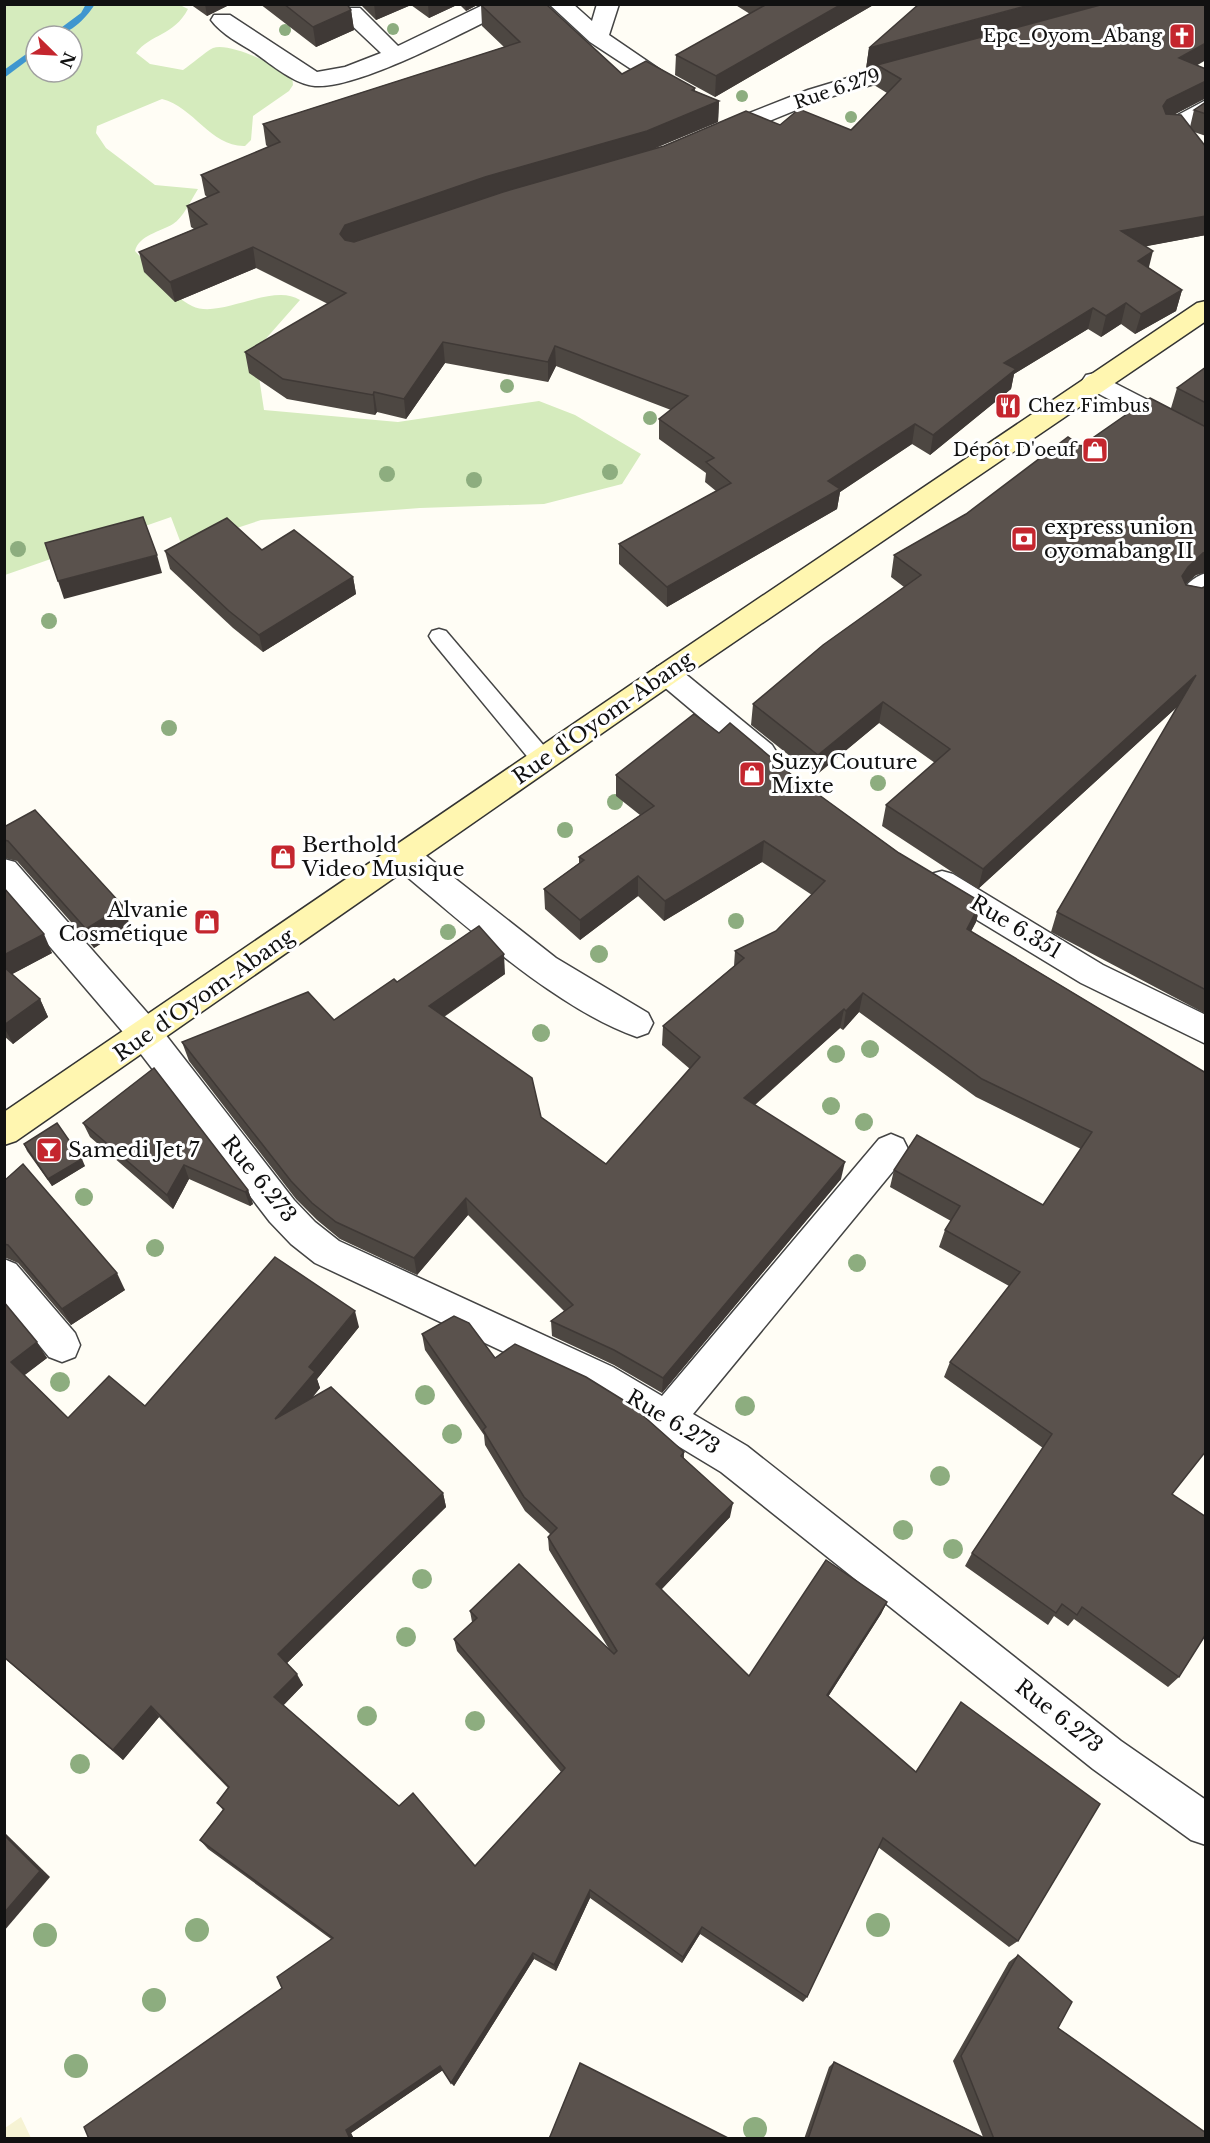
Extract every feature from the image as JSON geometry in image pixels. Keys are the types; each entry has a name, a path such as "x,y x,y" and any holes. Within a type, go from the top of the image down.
{"main road":[{"name":"Rue d'Oyom-Abang","path":"4,1131 1095,381 1206,309"}],"street":[{"path":"222,20 315,79 339,77 394,55 503,4"},
{"path":"559,4 598,38 692,98"},
{"path":"598,38 609,4"},
{"path":"352,13 394,55"},
{"name":"Rue 6.279","path":"694,144 742,122 859,80 938,58"},
{"path":"1171,128 1206,107"},
{"path":"717,111 742,122"},
{"path":"1095,381 1206,442"},
{"path":"667,674 784,772"},
{"path":"404,856 554,976 595,1003 637,1023"},
{"name":"Rue 6.351","path":"917,868 1092,974 1206,1031"},
{"name":"Rue 6.273","path":"4,871 146,1035 282,1211 303,1233 327,1252 600,1379 734,1459 1107,1755 1206,1825"},
{"path":"666,1419 891,1149"},
{"path":"4,1275 62,1345"}],"lane":[{"path":"439,636 543,760"}],"shaded area":[{"path":"21,2117 31,2138 5,2138 5,2128"}],"green space":[{"path":"5,5 180,5 188,9 176,25 148,42 136,53 150,64 183,70 213,48 221,47 254,56 292,76 293,85 289,91 253,116 251,140 245,146 233,145 222,140 184,110 162,99 97,126 96,133 106,148 155,185 198,189 177,221 145,238 135,251 176,295 192,306 204,309 231,306 275,295 300,300 255,351 264,410 398,422 539,401 575,415 641,454 622,484 544,504 420,508 261,520 182,546 171,517 5,575"}],"building":[{"path":"284,4 347,4 351,10 313,27"},
{"path":"546,4 622,74 646,61 695,88 692,90 719,101 647,131 485,177 345,225 340,234 345,240 354,242 503,192 664,146 746,111 780,125 799,109 851,130 901,79 877,65 1104,4 1206,4 1206,43 1179,58 1206,69 1206,81 1167,100 1163,106 1166,114 1181,115 1206,147 1206,216 1121,231 1153,251 1138,261 1182,290 1141,314 1126,303 1106,316 1093,308 1004,363 1016,369 933,435 915,424 828,481 840,489 667,587 619,544 731,483 706,462 714,458 659,419 688,396 555,346 548,362 443,342 404,399 374,392 373,395 283,379 245,352 346,293 253,247 170,282 139,252 207,224 187,206 219,192 201,175 280,142 263,124 520,42 481,5"},
{"path":"767,4 842,4 716,76 676,55"},
{"path":"919,4 1033,4 869,48"},
{"path":"1206,102 1206,114 1194,110"},
{"path":"1206,367 1206,403 1177,388"},
{"path":"1150,398 1206,427 1206,552 1188,567 1182,576 1186,585 1202,588 1206,586 1206,990 1057,912 1196,675 983,869 886,805 950,749 883,702 818,755 753,704 823,645 921,575 894,555 966,514 1068,437 1081,446"},
{"path":"143,517 157,555 58,581 45,543"},
{"path":"227,518 262,550 294,530 353,577 259,635 229,611 165,551"},
{"path":"694,714 719,733 730,723 793,776 899,853 981,902 967,929 1206,1073 1206,1451 1172,1494 1206,1517 1206,1634 1179,1677 1082,1607 1077,1615 1062,1604 1056,1613 972,1553 1052,1434 950,1362 1020,1272 945,1230 960,1206 894,1170 917,1135 1043,1205 1092,1132 982,1079 863,993 846,1011 844,1009 744,1098 845,1162 663,1378 614,1350 551,1321 573,1305 466,1198 414,1258 336,1222 312,1203 291,1181 182,1042 308,992 334,1020 394,979 397,982 479,926 504,954 429,1006 532,1078 541,1117 606,1164 700,1057 663,1026 744,958 735,951 776,931 825,881 764,841 665,901 638,876 580,920 544,889 584,860 579,857 654,806 616,775"},
{"path":"35,810 123,906 86,929 8,841 4,840 4,827"},
{"path":"4,888 44,934 4,955"},
{"path":"4,967 40,999 4,1025"},
{"path":"154,1068 248,1190 245,1192 184,1165 167,1195 83,1123"},
{"path":"57,1123 82,1159 48,1179 24,1144"},
{"path":"23,1164 117,1273 62,1309 8,1245 4,1244 4,1181"},
{"path":"275,1257 355,1311 309,1367 315,1372 275,1419 331,1387 443,1493 278,1654 297,1674 274,1697 399,1806 413,1793 475,1866 565,1768 454,1639 477,1618 470,1611 519,1564 614,1654 617,1651 548,1537 557,1528 524,1497 483,1430 486,1427 422,1334 454,1316 469,1323 495,1358 515,1344 586,1377 641,1411 639,1412 684,1452 681,1456 733,1503 656,1584 749,1676 826,1560 887,1602 827,1695 916,1772 961,1702 1100,1804 1018,1941 883,1838 807,1997 702,1927 683,1957 590,1890 554,1965 533,1953 451,2083 440,2066 346,2130 350,2139 89,2139 84,2127 282,1988 277,1977 333,1938 200,1840 224,1809 217,1803 229,1787 151,1706 113,1750 4,1657 4,1302 37,1342 11,1362 68,1418 109,1376 145,1406"},
{"path":"4,1835 40,1871 4,1913"},
{"path":"1018,1955 1072,2002 1058,2028 1206,2133 1206,2139 994,2139 961,2056"},
{"path":"834,2062 986,2139 808,2139"},
{"path":"580,2063 730,2139 549,2139"}],"waterway":[{"path":"71,24 84,15 91,4"},
{"path":"4,75 24,59"}],"place":[{"name":"Epc_Oyom_Abang","path":"1182,36"},
{"name":"Chez Fimbus","path":"1008,406"},
{"name":"Dépôt D'oeuf","path":"1095,450"},
{"name":"express union oyomabang II","path":"1024,539"},
{"name":"Suzy Couture Mixte","path":"752,774"},
{"name":"Berthold Video Musique","path":"283,857"},
{"name":"Alvanie Cosmétique","path":"207,922"},
{"name":"Samedi Jet 7","path":"49,1150"}]}
